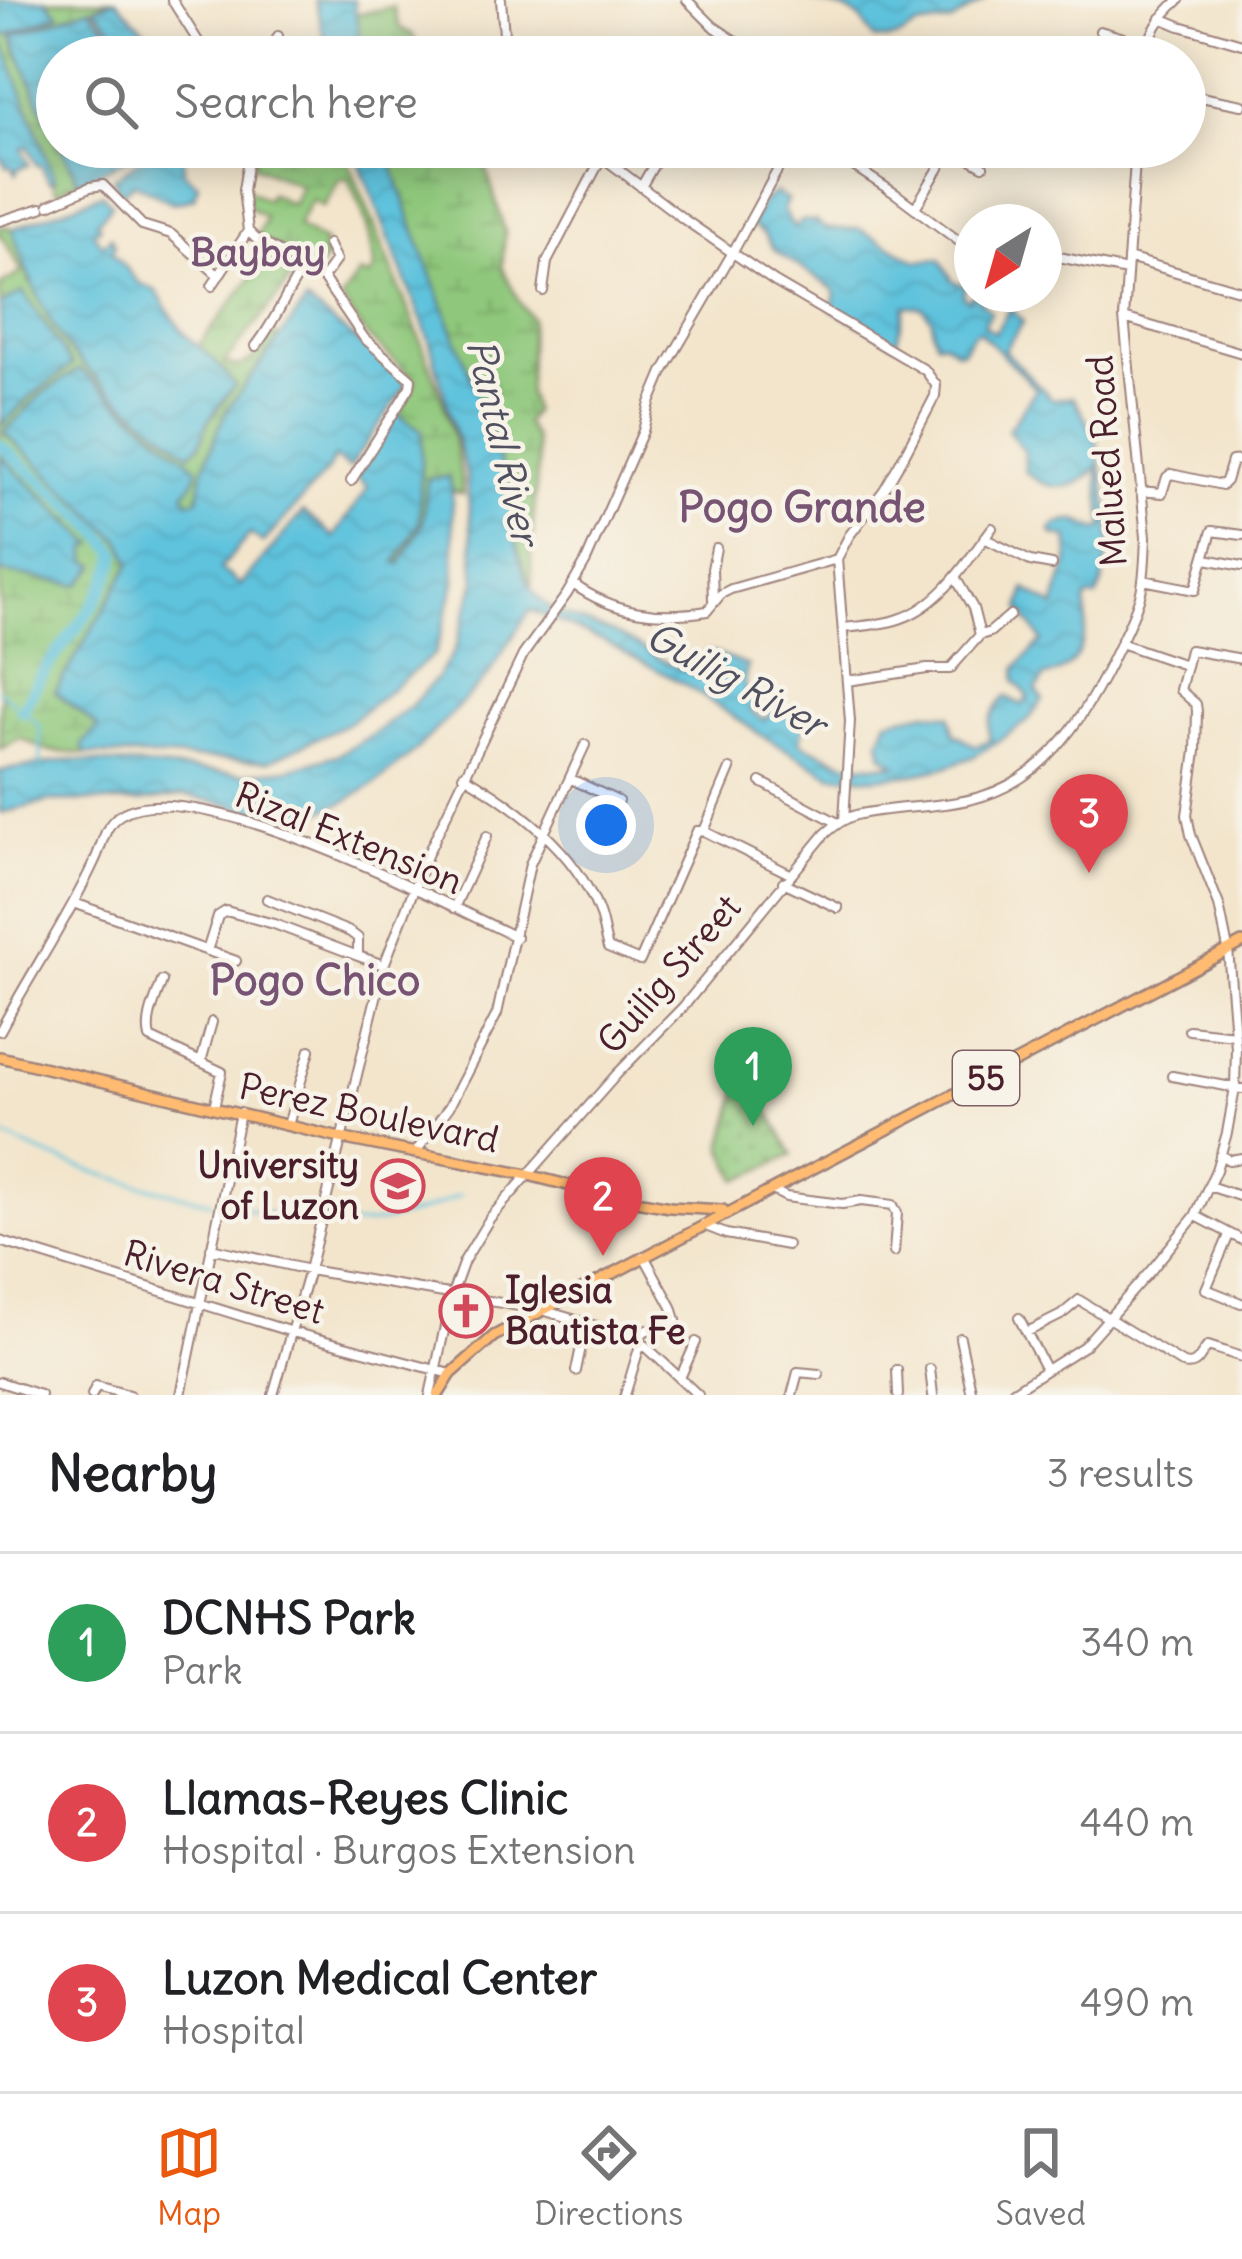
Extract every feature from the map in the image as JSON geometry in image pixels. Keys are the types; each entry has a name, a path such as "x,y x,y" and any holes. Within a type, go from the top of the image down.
{"main road":[{"name":"55","path":"434,1395 494,1336 1242,943"},
{"name":"Perez Boulevard","path":"0,1057 340,1138 651,1204 729,1211"}],"street":[{"path":"172,0 195,36"},
{"path":"501,0 504,36"},
{"path":"687,0 727,36"},
{"path":"1152,36 1174,1"},
{"path":"1162,18 1242,44"},
{"path":"1100,31 1117,36"},
{"path":"1206,98 1242,105"},
{"path":"212,286 248,231 243,190 247,168"},
{"path":"543,291 548,262 597,168"},
{"path":"615,168 816,308 925,370 936,385 933,400 895,471 837,559 848,681 849,757 841,822 761,782"},
{"path":"641,188 652,168"},
{"path":"273,1395 309,1270 384,965 413,890 523,655 586,561 672,353 779,168"},
{"path":"855,168 954,237"},
{"path":"915,208 939,168"},
{"name":"Malued Road","path":"856,815 945,805 982,796 1020,776 1075,728 1137,606 1146,538 1124,318 1134,168"},
{"path":"0,221 103,185 142,225 171,234 219,276"},
{"path":"248,231 323,278 364,338 411,379 351,481"},
{"path":"323,278 336,260 328,244"},
{"path":"1128,257 1242,291"},
{"path":"1062,258 1127,271"},
{"path":"256,346 304,267"},
{"path":"1124,318 1242,353"},
{"path":"1140,491 1162,493 1172,474 1222,484 1232,461 1242,460"},
{"path":"843,628 905,617 928,602 955,577 992,528"},
{"path":"1143,580 1195,590 1212,531 1242,535"},
{"path":"984,538 1030,561 1052,565"},
{"path":"713,603 716,548"},
{"path":"573,584 621,609 679,615 706,610 731,589 837,559"},
{"path":"1206,559 1242,566"},
{"path":"955,577 973,608 980,635"},
{"path":"848,681 950,670 980,635 1010,615"},
{"path":"1120,643 1185,665"},
{"path":"1007,1395 1084,1346 1108,1320 1195,1216 1220,1155 1239,1088 1238,1014 1213,885 1186,815 1197,711 1196,704 1181,693 1192,649 1242,659"},
{"path":"415,1153 449,1106 490,1030 503,997 530,863 585,745"},
{"path":"704,831 730,769"},
{"path":"464,775 565,854 597,908 608,948 640,961 700,830 838,908"},
{"path":"570,779 619,801"},
{"name":"Rizal Extension","path":"0,1031 74,903 107,829 128,811 172,805 242,819 362,866 516,937"},
{"name":"Guilig Street","path":"434,1395 433,1372 452,1294 478,1235 617,1074 683,1007 786,878 841,822 856,815"},
{"path":"454,908 487,836"},
{"path":"267,899 355,935 358,956"},
{"path":"74,903 236,962"},
{"path":"207,951 218,916 226,911 384,965"},
{"path":"162,982 151,1016 150,1038 223,1073 214,1107"},
{"path":"201,1062 212,1022"},
{"path":"1189,1030 1236,1036"},
{"path":"289,1125 310,1050"},
{"path":"1172,1076 1239,1088"},
{"path":"181,1395 240,1113"},
{"path":"1227,1133 1242,1135"},
{"path":"1220,1155 1229,1160 1242,1158"},
{"path":"1209,1186 1242,1197"},
{"path":"770,1189 801,1199 893,1205 897,1213 894,1252"},
{"path":"1195,1216 1242,1240"},
{"path":"703,1225 725,1234 787,1245"},
{"path":"1229,1235 1206,1289 1241,1302 1239,1315"},
{"name":"Rivera Street","path":"0,1241 292,1332 451,1375"},
{"path":"211,1248 542,1310 586,1323 639,1341 698,1395"},
{"path":"625,1395 645,1331 676,1320 644,1256"},
{"path":"1027,1332 1079,1300 1183,1364 1197,1363 1208,1346 1242,1357"},
{"path":"1019,1318 1046,1370"},
{"path":"575,1371 586,1323"},
{"path":"960,1338 971,1395"},
{"path":"680,1378 696,1342"},
{"path":"930,1369 933,1395"},
{"path":"897,1370 898,1395"},
{"path":"792,1395 798,1372 819,1374"},
{"path":"1031,1378 1032,1395"},
{"path":"0,1382 40,1395"},
{"path":"92,1395 96,1386 129,1395"}],"green space":[{"path":"46,0 113,0 12,37 36,93 36,138 0,38 58,15"},
{"path":"393,7 399,27 413,36 359,36 355,14"},
{"path":"48,168 72,168 79,181 57,191"},
{"path":"260,168 351,168 420,339 454,442 463,494 452,491 448,477 400,565 395,562 396,413 414,378 367,336 341,299 360,273 369,277 374,271 372,247 348,178 339,180 323,207 312,200 297,226 325,243 322,252 328,257 317,270 257,236 265,218 246,205 245,189 267,200 270,193 292,204 301,186"},
{"path":"393,168 486,168 505,232 502,267 531,318 528,392 533,412 525,423 535,439 538,462 532,591 517,548 510,494"},
{"path":"0,227 12,229 31,284 200,444 208,421 235,385 198,346 273,250 300,269 224,363 239,367 253,359 271,332 279,338 218,431 199,499 189,502 184,493 4,432 122,542 132,564 55,692 99,727 83,745 86,754 48,751 20,738 0,749 0,572 79,584 87,548 93,544 0,456 0,424 28,399 23,293 0,305 0,285 22,272 0,237"},
{"path":"741,1081 765,1105 793,1155 738,1180 723,1147"}],"water":[{"path":"0,0 46,0 59,14 0,38"},
{"path":"116,0 150,36 119,36 94,8"},
{"path":"315,0 354,0 359,36 324,36"},
{"path":"809,0 985,0 952,22 916,27 902,36 872,36 861,19"},
{"path":"89,8 114,36 36,36 36,94 12,36"},
{"path":"4,44 36,129 36,163 28,146 22,149 29,165 16,170 16,176 0,155 0,47"},
{"path":"42,168 50,168 55,180 49,182"},
{"path":"72,168 107,168 79,181"},
{"path":"129,168 184,168 199,185 194,198 173,203 134,183 121,194 114,179"},
{"name":"Guilig River","path":"361,168 394,168 491,434 524,573 539,598 564,615 613,633 702,679 707,651 748,666 745,685 754,701 751,711 764,720 770,706 803,724 800,743 846,762 896,764 883,755 880,741 888,720 927,712 950,715 954,733 976,746 990,740 990,721 1006,696 1022,705 1029,697 1015,681 1016,668 1042,641 1020,609 1026,589 1055,607 1069,547 1068,538 1051,531 1056,524 1075,520 1104,528 1097,467 1080,482 1062,487 1043,483 1025,471 1024,451 1008,430 1036,389 978,330 962,351 936,341 932,319 922,307 905,306 896,344 831,308 836,294 832,288 774,250 751,225 763,202 775,193 787,200 783,211 795,228 802,221 815,221 826,229 859,229 917,261 940,259 954,281 954,312 991,312 983,325 995,333 1008,312 1014,312 1023,322 1004,350 1052,399 1073,397 1096,437 1110,544 1096,598 1087,597 1085,602 1084,638 1075,659 1045,676 1036,690 1043,700 1027,722 973,757 942,768 873,778 831,775 689,687 602,640 530,610 486,678 415,751 376,783 316,813 288,818 185,795 138,802 52,801 0,813 0,771 69,760 240,774 289,769 337,755 372,735 412,705 454,652 476,581 466,473 429,339"},
{"path":"102,194 112,204 93,233 103,245 111,237 112,252 139,283 156,291 183,333 235,385 190,454 107,387 63,341 40,301 12,229"},
{"path":"23,292 72,365 2,425 0,305"},
{"path":"306,302 406,378 405,387 349,468 334,458 263,543 250,534 220,569 241,585 303,512 334,537 368,487 356,477 396,413 422,431 419,522 396,562 400,564 423,523 427,479 449,477 452,491 455,582 435,654 350,722 269,761 86,754 82,745 98,727 55,692 131,563 122,542 4,432 42,394 79,369 198,468 184,493 189,502 198,499 204,467 226,411"},
{"path":"0,456 94,545 87,548 87,561 97,565 79,585 0,572"}],"waterway":[{"path":"0,445 98,530 117,554 96,600 42,674 22,711"},
{"path":"0,691 40,726 41,765"},
{"path":"0,1134 104,1175 211,1202"},
{"path":"323,1223 393,1219 460,1195"},
{"path":"225,1205 311,1221"}],"place":[{"name":"Luzon Medical Center","path":"1089,873"},
{"name":"DCNHS Park","path":"753,1126"},
{"name":"University of Luzon","path":"398,1186"},
{"name":"Llamas-Reyes Clinic","path":"603,1256"},
{"name":"Iglesia Bautista Fe","path":"466,1311"}],"district":[{"name":"Baybay","path":"258,252"},
{"name":"Pogo Grande","path":"802,507"},
{"name":"Pogo Chico","path":"315,980"}],"water label":[{"name":"Pantal River","path":"503,442"}]}
